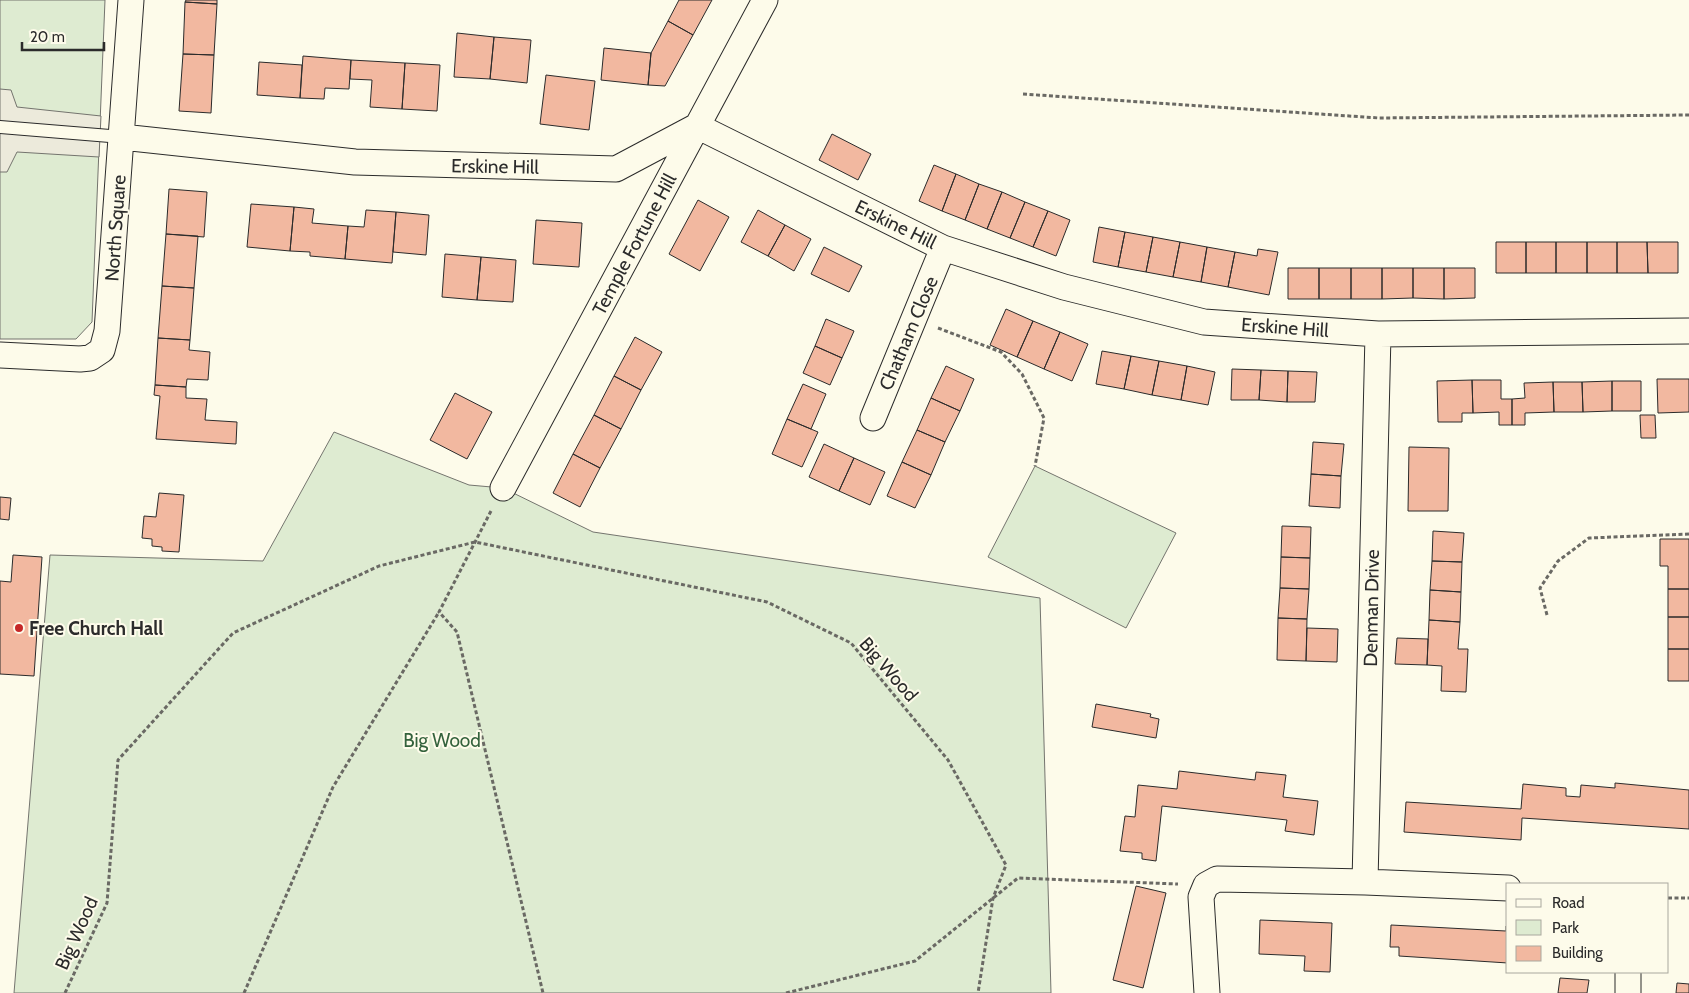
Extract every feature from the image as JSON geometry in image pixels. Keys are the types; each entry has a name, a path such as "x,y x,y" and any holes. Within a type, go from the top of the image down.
{"street":[{"name":"North Square","path":"0,355 80,359 90,358 102,350 107,331 131,0"},
{"name":"Temple Fortune Hill","path":"503,488 765,0"},
{"name":"Erskine Hill","path":"122,137 355,162 616,169 697,126 944,248 1064,287 1204,322 1378,334 1689,332"},
{"name":"Chatham Close","path":"873,418 944,248"},
{"name":"Denman Drive","path":"1365,882 1378,334"},
{"path":"1207,993 1201,897 1206,885 1217,879 1365,882 1506,888"},
{"path":"1628,973 1628,993"}],"lane":[{"path":"0,128 122,137"}],"path":[{"path":"1023,94 1379,118 1689,115"},
{"path":"914,319 1001,352 1022,374 1044,418 1035,466"},
{"path":"244,993 333,787 439,612 503,488"},
{"path":"1547,615 1540,588 1558,561 1589,538 1689,534"},
{"name":"Big Wood","path":"65,993 107,903 118,760 233,633 379,566 475,542 767,602 850,643 948,760 1006,865 993,898 978,993"},
{"path":"439,612 456,632 543,993"},
{"path":"786,993 915,961 1018,878 1206,885"},
{"path":"1669,898 1689,898"}],"green space":[{"path":"0,0 105,0 92,322 76,339 0,339"},
{"name":"Big Wood","path":"334,432 469,485 503,488 593,532 1040,598 1051,993 14,993 50,555 263,561"},
{"path":"1035,466 1176,533 1126,628 988,557"}],"shaded area":[{"path":"0,89 11,90 17,107 101,116 99,157 17,152 7,172 0,172"}],"building":[{"path":"186,0 217,0 217,4 185,2"},
{"path":"679,0 712,0 693,35 668,21"},
{"path":"185,2 217,4 214,55 183,54"},
{"path":"668,21 693,35 665,86 648,85 651,53"},
{"path":"457,33 494,37 490,79 454,77"},
{"path":"494,37 531,40 527,83 490,79"},
{"path":"604,48 651,53 648,85 601,80"},
{"path":"183,54 214,55 211,113 179,111"},
{"path":"303,56 351,60 349,89 325,88 324,99 300,98"},
{"path":"351,60 405,63 402,109 370,107 372,80 350,79"},
{"path":"259,62 302,65 300,98 257,95"},
{"path":"405,63 440,65 437,111 402,109"},
{"path":"546,75 595,81 589,130 540,124"},
{"path":"832,134 871,154 858,180 819,160"},
{"path":"934,165 956,174 942,211 919,201"},
{"path":"956,174 979,184 965,220 942,211"},
{"path":"979,184 1002,192 987,229 965,220"},
{"path":"169,189 207,192 204,237 166,234"},
{"path":"1002,192 1025,202 1010,238 987,229"},
{"path":"698,200 729,217 700,271 669,254"},
{"path":"1025,202 1048,211 1033,247 1010,238"},
{"path":"251,204 294,207 290,251 247,247"},
{"path":"294,207 314,209 312,223 348,226 345,259 310,256 310,252 290,251"},
{"path":"366,210 396,212 392,263 345,259 348,226 364,227"},
{"path":"758,210 785,225 768,256 741,242"},
{"path":"1048,211 1070,220 1056,256 1033,247"},
{"path":"396,212 429,215 426,255 393,252"},
{"path":"536,220 582,223 579,267 533,264"},
{"path":"785,225 811,239 794,271 768,256"},
{"path":"1099,227 1125,232 1118,267 1093,262"},
{"path":"1125,232 1153,237 1146,272 1118,267"},
{"path":"166,234 198,236 194,288 162,286"},
{"path":"1153,237 1180,242 1173,277 1146,272"},
{"path":"1180,242 1207,247 1201,282 1173,277"},
{"path":"1496,242 1526,242 1526,273 1496,273"},
{"path":"1526,242 1556,242 1556,273 1526,273"},
{"path":"1556,242 1587,242 1587,273 1556,273"},
{"path":"1587,242 1617,242 1617,273 1587,273"},
{"path":"1617,242 1647,242 1648,273 1617,273"},
{"path":"1647,242 1678,242 1678,273 1648,273"},
{"path":"824,247 862,266 849,292 811,274"},
{"path":"1207,247 1235,252 1228,287 1201,282"},
{"path":"1258,249 1278,252 1269,295 1228,287 1235,252 1257,256"},
{"path":"445,254 481,257 477,300 442,297"},
{"path":"481,257 516,260 513,302 477,300"},
{"path":"1288,268 1319,268 1319,299 1288,299"},
{"path":"1319,268 1351,268 1351,299 1319,299"},
{"path":"1351,268 1382,268 1382,299 1351,299"},
{"path":"1382,268 1413,268 1413,298 1382,299"},
{"path":"1413,268 1444,268 1444,299 1413,298"},
{"path":"1444,268 1475,268 1475,298 1444,299"},
{"path":"162,286 194,288 190,340 158,338"},
{"path":"1006,309 1033,321 1017,357 990,345"},
{"path":"826,319 854,331 842,358 815,346"},
{"path":"1033,321 1060,332 1044,369 1017,357"},
{"path":"1060,332 1088,344 1072,381 1044,369"},
{"path":"635,337 662,352 641,390 614,376"},
{"path":"158,338 190,340 189,350 210,352 208,380 187,379 186,387 155,385"},
{"path":"815,346 842,358 830,385 803,373"},
{"path":"1102,351 1131,356 1124,389 1096,384"},
{"path":"1131,356 1159,361 1152,395 1124,389"},
{"path":"1159,361 1187,366 1181,400 1152,395"},
{"path":"946,366 974,379 960,411 931,398"},
{"path":"1187,366 1215,372 1208,405 1181,400"},
{"path":"1232,369 1261,370 1259,400 1231,400"},
{"path":"1261,370 1288,371 1287,402 1259,400"},
{"path":"1288,371 1317,372 1315,402 1287,402"},
{"path":"614,376 641,390 621,429 594,415"},
{"path":"1657,379 1689,379 1689,412 1658,413"},
{"path":"1472,380 1501,380 1501,399 1512,399 1512,425 1499,425 1499,412 1473,413"},
{"path":"1472,380 1473,413 1462,413 1462,422 1438,422 1437,381"},
{"path":"1612,381 1641,381 1641,411 1612,411"},
{"path":"1612,381 1612,411 1583,412 1582,382"},
{"path":"1553,382 1554,412 1525,413 1525,425 1512,425 1512,399 1525,398 1524,383"},
{"path":"1553,382 1582,382 1583,412 1554,412"},
{"path":"803,384 826,394 811,429 787,419"},
{"path":"155,385 186,387 186,398 207,399 205,420 237,422 236,444 156,439 160,396 154,395"},
{"path":"455,393 492,412 467,459 430,440"},
{"path":"931,398 960,411 945,442 917,430"},
{"path":"594,415 621,429 600,468 573,454"},
{"path":"1640,415 1655,415 1656,438 1641,438"},
{"path":"787,419 818,432 802,467 772,454"},
{"path":"917,430 945,442 931,475 902,462"},
{"path":"1313,442 1344,444 1341,476 1311,474"},
{"path":"824,444 854,458 839,491 809,477"},
{"path":"1409,447 1449,448 1448,511 1408,511"},
{"path":"573,454 600,468 580,507 553,493"},
{"path":"854,458 885,472 870,505 839,491"},
{"path":"902,462 931,475 915,508 887,496"},
{"path":"1311,474 1341,476 1340,508 1309,506"},
{"path":"159,493 184,495 179,552 162,551 162,547 152,546 152,539 142,538 144,516 156,517"},
{"path":"0,497 11,498 9,520 0,519"},
{"path":"1282,526 1311,527 1310,558 1281,557"},
{"path":"1433,531 1464,533 1462,562 1432,561"},
{"path":"1660,539 1689,539 1689,589 1668,589 1668,566 1660,566"},
{"name":"Free Church Hall","path":"13,555 42,557 34,676 0,674 0,581 11,582"},
{"path":"1281,557 1310,558 1309,589 1280,588"},
{"path":"1432,561 1462,562 1461,592 1430,590"},
{"path":"1280,588 1309,589 1307,619 1278,618"},
{"path":"1668,589 1689,589 1689,617 1668,617"},
{"path":"1430,590 1461,592 1460,622 1429,620"},
{"path":"1668,617 1689,617 1689,649 1668,649"},
{"path":"1278,618 1307,619 1306,661 1277,660"},
{"path":"1429,620 1460,622 1458,649 1468,649 1466,692 1441,691 1442,666 1427,665"},
{"path":"1307,628 1338,629 1337,662 1306,661"},
{"path":"1397,638 1428,639 1427,665 1395,664"},
{"path":"1668,649 1689,649 1689,681 1668,681"},
{"path":"1096,704 1151,714 1150,717 1159,719 1156,738 1092,727"},
{"path":"1179,771 1255,780 1256,772 1286,775 1283,797 1318,801 1314,835 1285,831 1287,820 1162,806 1156,861 1142,859 1142,853 1120,851 1125,816 1135,817 1138,785 1177,789"},
{"path":"1615,783 1689,790 1689,829 1522,818 1521,840 1404,832 1406,802 1521,809 1523,784 1566,788 1566,796 1580,797 1581,785 1615,788"},
{"path":"1136,886 1166,893 1143,988 1113,980"},
{"path":"1260,920 1332,923 1330,972 1304,971 1305,956 1259,954"},
{"path":"1391,925 1506,931 1506,963 1399,956 1399,947 1390,947"},
{"path":"1560,978 1589,980 1587,993 1558,993"},
{"path":"1677,983 1689,984 1689,993 1676,993"}],"place":[{"name":"Free Church Hall","path":"19,628"}]}
